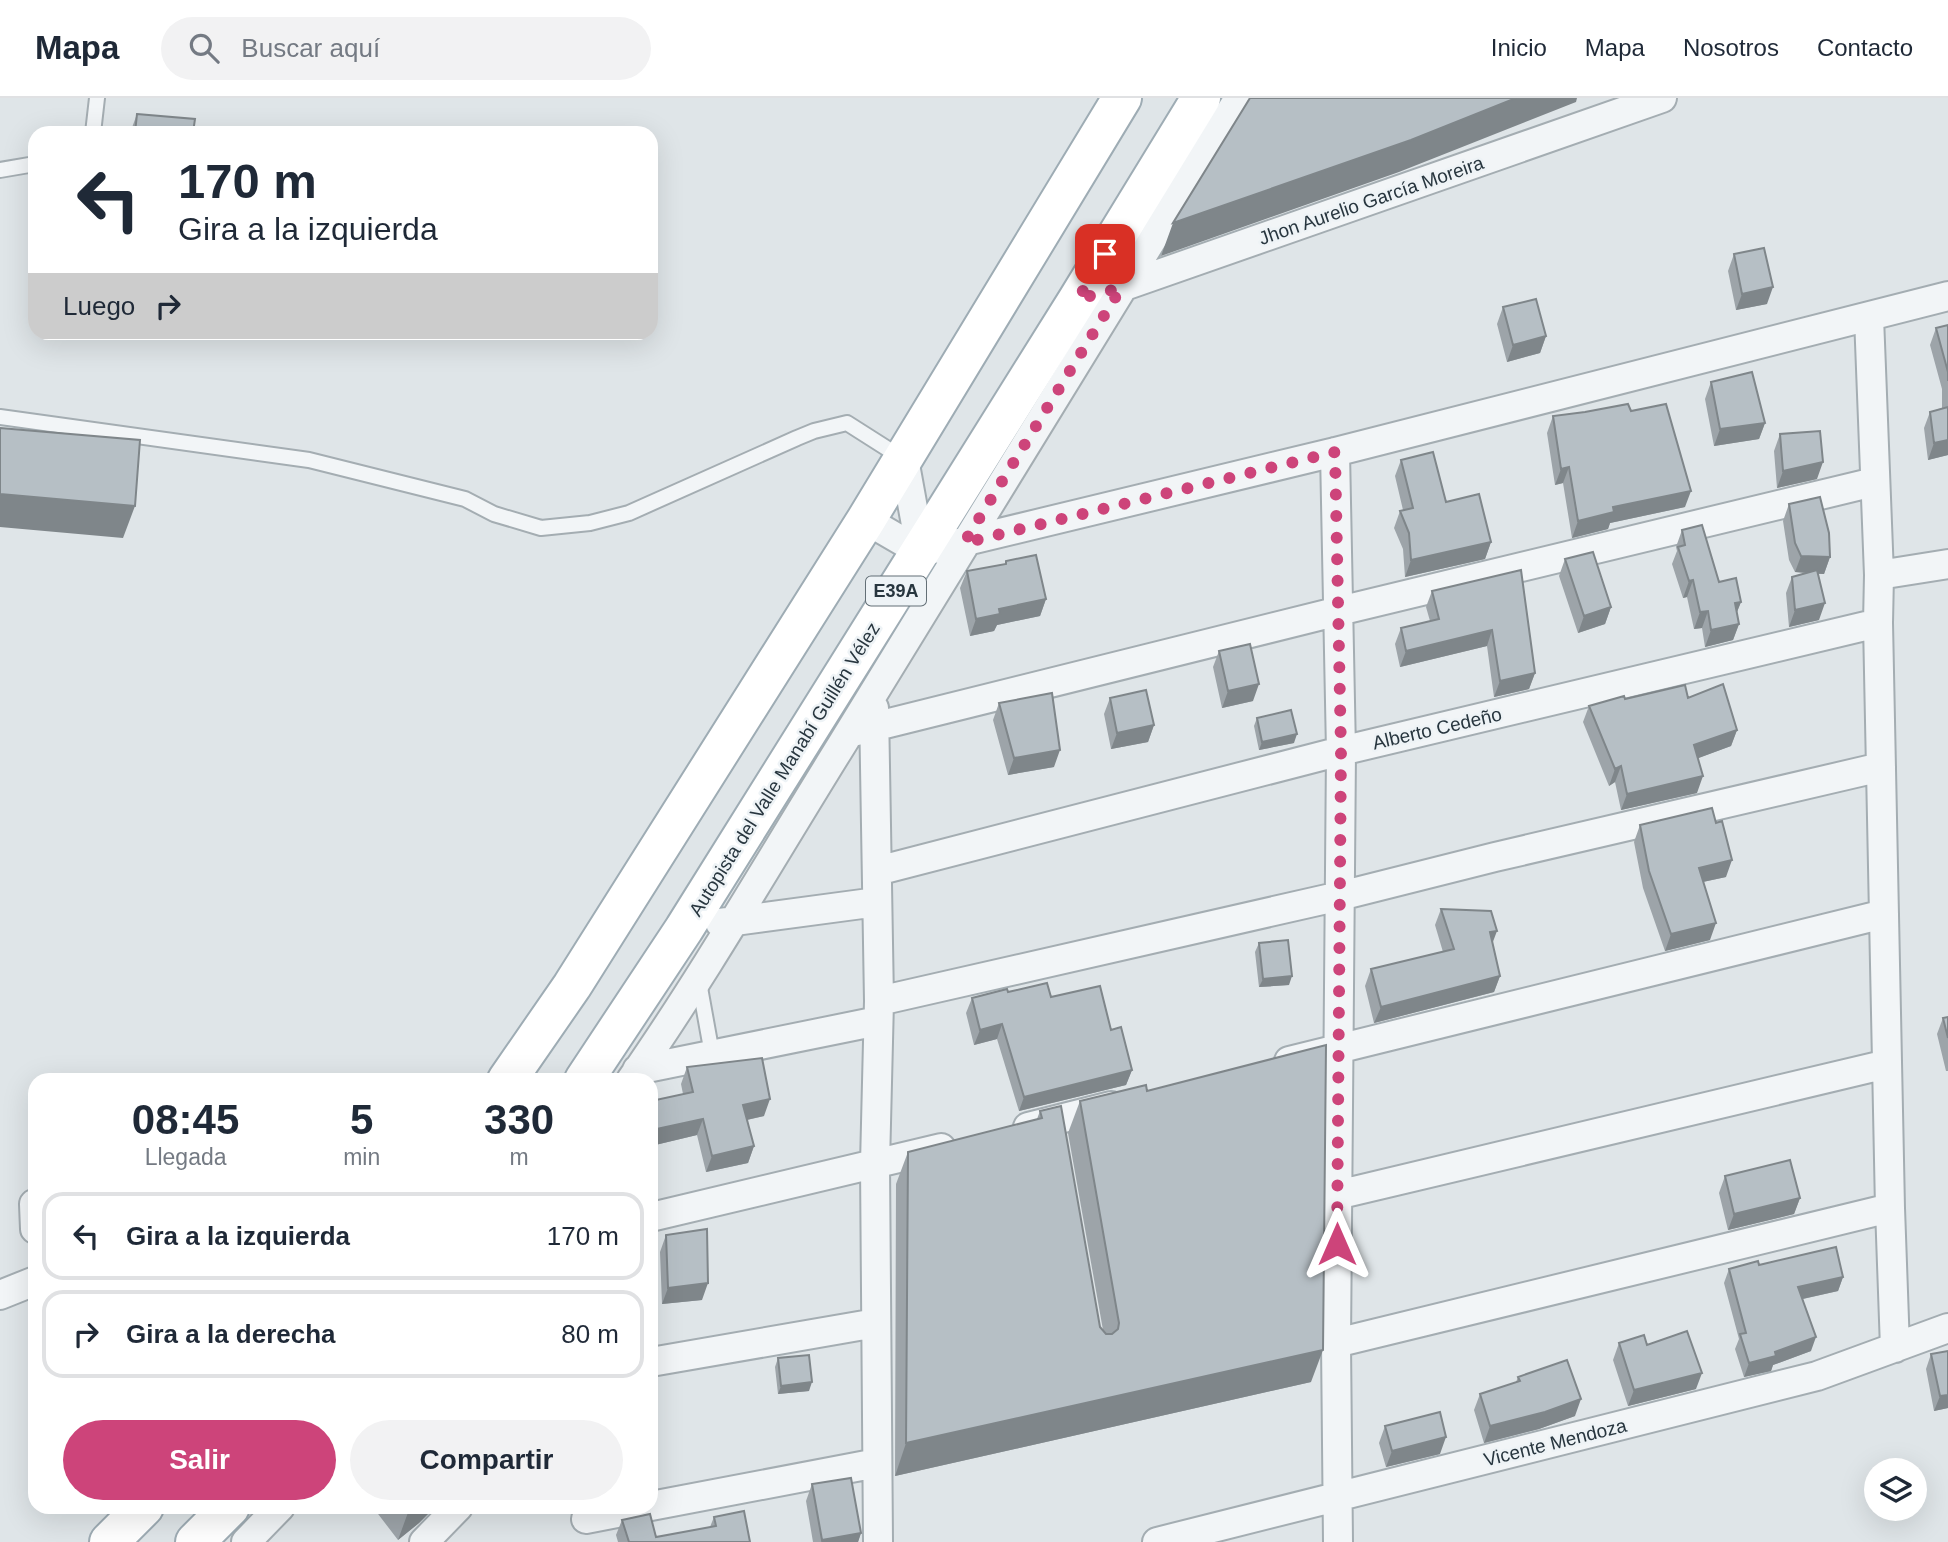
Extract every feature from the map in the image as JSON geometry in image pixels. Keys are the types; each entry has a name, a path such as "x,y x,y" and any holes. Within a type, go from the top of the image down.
{"main road":[{"path":"512,1073 572,986 866,520 1122,98"},
{"name":"Autopista del Valle Manabí Guillén Vélez","path":"589,1073 684,929 1201,98"},
{"path":"109,1542 137,1514"}],"street":[{"path":"635,1073 733,920 862,729 874,694 964,543 1239,98"},
{"name":"Jhon Aurelio García Moreira","path":"1078,299 1121,288 1662,98"},
{"path":"866,520 920,552 964,543 1948,296"},
{"path":"1869,317 1879,575 1887,1064 1895,1348"},
{"path":"1335,452 1341,751 1336,1343 1338,1542"},
{"path":"904,459 920,552"},
{"path":"862,729 1874,482"},
{"path":"1879,575 1948,564"},
{"name":"Alberto Cedeño","path":"877,871 1341,751 1878,623"},
{"path":"862,729 877,871 879,1011 875,1164 878,1542"},
{"path":"641,1073 1495,857 1881,767"},
{"path":"684,929 733,920 877,902"},
{"path":"1271,1065 1884,914"},
{"path":"1337,1195 1887,1064"},
{"path":"1004,1133 1057,1127 1137,1100"},
{"path":"658,1215 966,1142"},
{"path":"1336,1343 1890,1208"},
{"path":"0,1295 28,1284"},
{"path":"658,1361 876,1323"},
{"name":"Vicente Mendoza","path":"1157,1542 1817,1376 1948,1328"},
{"path":"658,1504 877,1463"},
{"path":"223,1528 261,1514"},
{"path":"424,1542 451,1514"},
{"path":"586,1522 618,1514"}],"lane":[{"path":"94,126 97,98"},
{"path":"0,170 28,165"},
{"path":"0,417 309,460 465,499 494,514 541,528 590,523 629,513 797,438 846,423 904,459"},
{"path":"698,977 712,1054"}],"building":[{"path":"1250,98 1516,98 1411,140 1173,223"},
{"path":"137,114 195,119 194,126 136,126"},
{"path":"1764,248 1773,287 1742,294 1734,254"},
{"path":"1536,299 1546,336 1513,345 1503,307"},
{"path":"1948,325 1948,372 1936,328"},
{"path":"1752,372 1765,423 1720,429 1711,382"},
{"path":"1628,404 1631,411 1666,404 1691,491 1613,507 1614,512 1578,521 1569,467 1561,469 1553,416"},
{"path":"1948,407 1948,440 1934,443 1930,412"},
{"path":"0,428 140,440 135,506 0,494"},
{"path":"1820,431 1823,462 1783,471 1780,434"},
{"path":"1433,452 1446,502 1479,494 1491,542 1411,560 1409,533 1400,511 1413,508 1401,460"},
{"path":"1820,497 1829,533 1830,557 1801,556 1795,543 1789,504"},
{"path":"1702,525 1719,582 1736,578 1741,602 1735,603 1739,624 1711,630 1708,611 1700,612 1693,580 1689,581 1678,547 1685,545 1682,530"},
{"path":"1593,552 1611,607 1584,616 1565,559"},
{"path":"1036,555 1046,599 999,609 1000,614 976,619 967,571"},
{"path":"1521,570 1535,673 1500,681 1492,630 1406,651 1401,628 1439,619 1432,591"},
{"path":"1817,570 1825,603 1795,610 1792,577"},
{"path":"1250,644 1259,684 1228,691 1219,651"},
{"path":"1723,684 1737,730 1694,745 1703,776 1627,794 1621,766 1615,769 1589,706 1624,696 1625,699 1685,685 1688,698"},
{"path":"1146,690 1154,725 1117,733 1110,698"},
{"path":"1052,693 1060,750 1014,758 999,703"},
{"path":"1291,710 1297,734 1262,742 1257,718"},
{"path":"1712,808 1716,823 1722,821 1732,860 1699,868 1716,923 1671,934 1649,871 1640,825"},
{"path":"1441,909 1491,911 1497,931 1490,932 1500,976 1381,1007 1371,969 1454,949"},
{"path":"1288,940 1292,976 1263,979 1259,943"},
{"path":"1047,983 1051,997 1100,986 1111,1030 1121,1027 1132,1070 1024,1097 1002,1024 980,1030 972,998"},
{"path":"1948,1017 1948,1038 1943,1018"},
{"path":"1326,1045 1323,1350 906,1443 908,1152 1042,1118 1040,1111 1061,1106 1100,1327 1106,1334 1112,1334 1118,1329 1119,1323 1080,1101 1146,1085 1147,1091"},
{"path":"762,1058 770,1099 743,1105 754,1146 712,1156 703,1119 658,1129 658,1100 693,1092 687,1067"},
{"path":"1790,1160 1800,1198 1734,1214 1725,1176"},
{"path":"707,1229 708,1283 668,1288 666,1235"},
{"path":"1836,1247 1843,1277 1798,1287 1816,1337 1775,1352 1776,1356 1749,1363 1740,1334 1746,1333 1729,1269 1758,1261 1759,1265"},
{"path":"1687,1331 1702,1373 1634,1390 1619,1343 1644,1335 1647,1345"},
{"path":"1948,1351 1948,1395 1940,1396 1931,1354"},
{"path":"809,1355 812,1382 781,1386 778,1358"},
{"path":"1567,1360 1581,1399 1545,1412 1490,1426 1480,1394 1520,1381 1518,1377"},
{"path":"1440,1412 1446,1437 1392,1451 1385,1426"},
{"path":"851,1478 861,1533 822,1540 812,1484"},
{"path":"744,1511 750,1542 629,1542 622,1520 650,1514 656,1537 716,1526 714,1517"}],"route":[{"path":"1105,254 1078,299 1121,288 964,543 1335,452 1341,751 1337,1244"}]}
